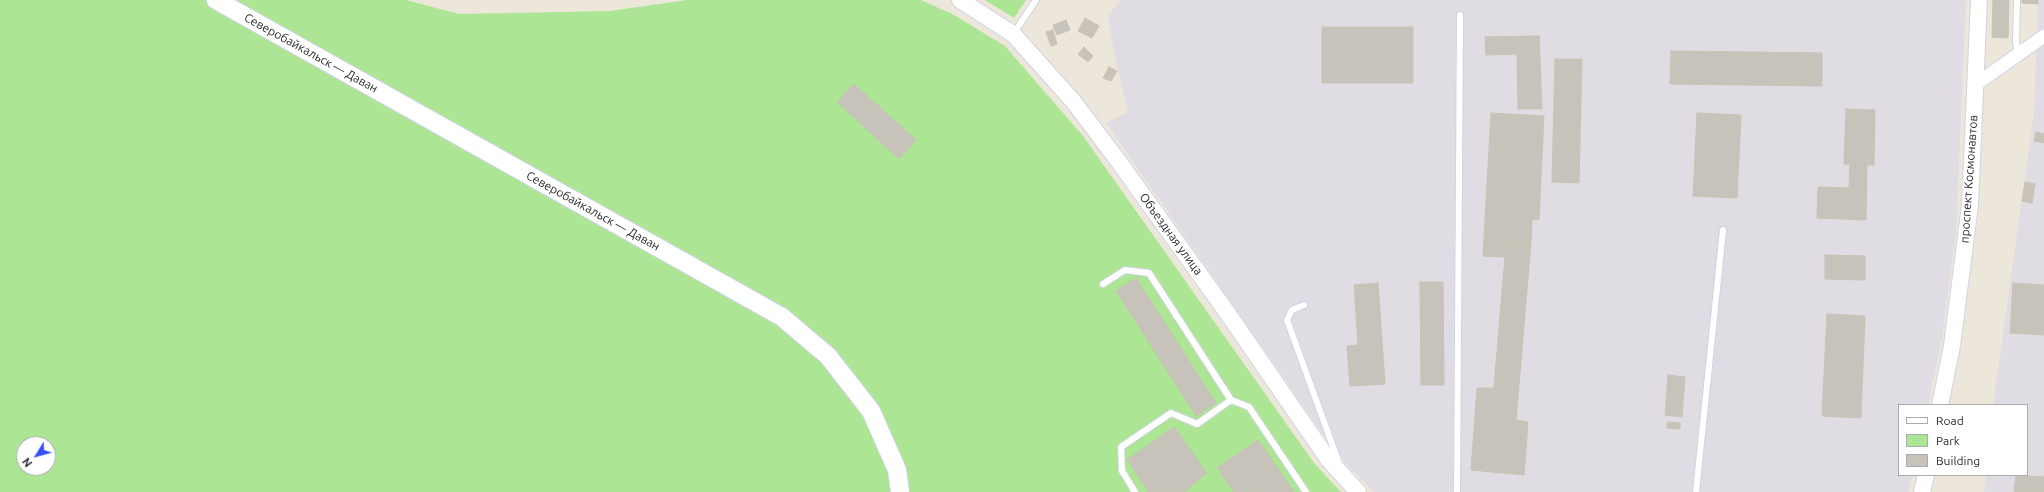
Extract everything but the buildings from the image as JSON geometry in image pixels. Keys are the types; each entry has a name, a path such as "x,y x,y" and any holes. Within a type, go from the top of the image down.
{"main road":[{"name":"Северобайкальск — Даван","path":"216,0 782,317 828,356 871,411 896,470 900,492"}],"street":[{"name":"Объездная улица","path":"960,0 1013,34 1073,101 1119,162 1226,311 1328,460 1358,492"},
{"name":"проспект Космонавтов","path":"1940,404 1952,346 1970,206 1979,0"},
{"path":"1975,85 2018,55 2038,45 2044,36"},
{"path":"1922,492 1926,476"}],"lane":[{"path":"1013,34 1036,0"},
{"path":"2016,0 2016,42 2018,55"},
{"path":"1457,492 1460,15"},
{"path":"1696,492 1723,230"},
{"path":"1103,284 1125,270 1149,273 1231,400 1249,406 1306,492"},
{"path":"1304,305 1292,310 1287,320 1343,476"},
{"path":"1135,492 1122,471 1121,447 1171,413 1197,424 1231,400"}],"shaded area":[{"path":"1121,0 1966,0 1956,231 1942,337 1928,404 1898,404 1898,476 1913,476 1908,492 1374,492 1337,454 1106,123 1128,112 1114,52 1108,15"},
{"path":"2038,0 2044,0 2044,492 1984,492 1986,476 2028,476 2028,404 1993,404 2034,113"}],"green space":[{"path":"0,0 406,0 459,14 610,11 687,0 921,0 954,15 1005,46 1083,136 1314,463 1341,492 0,492"},
{"path":"985,0 1026,0 1014,18"}]}
